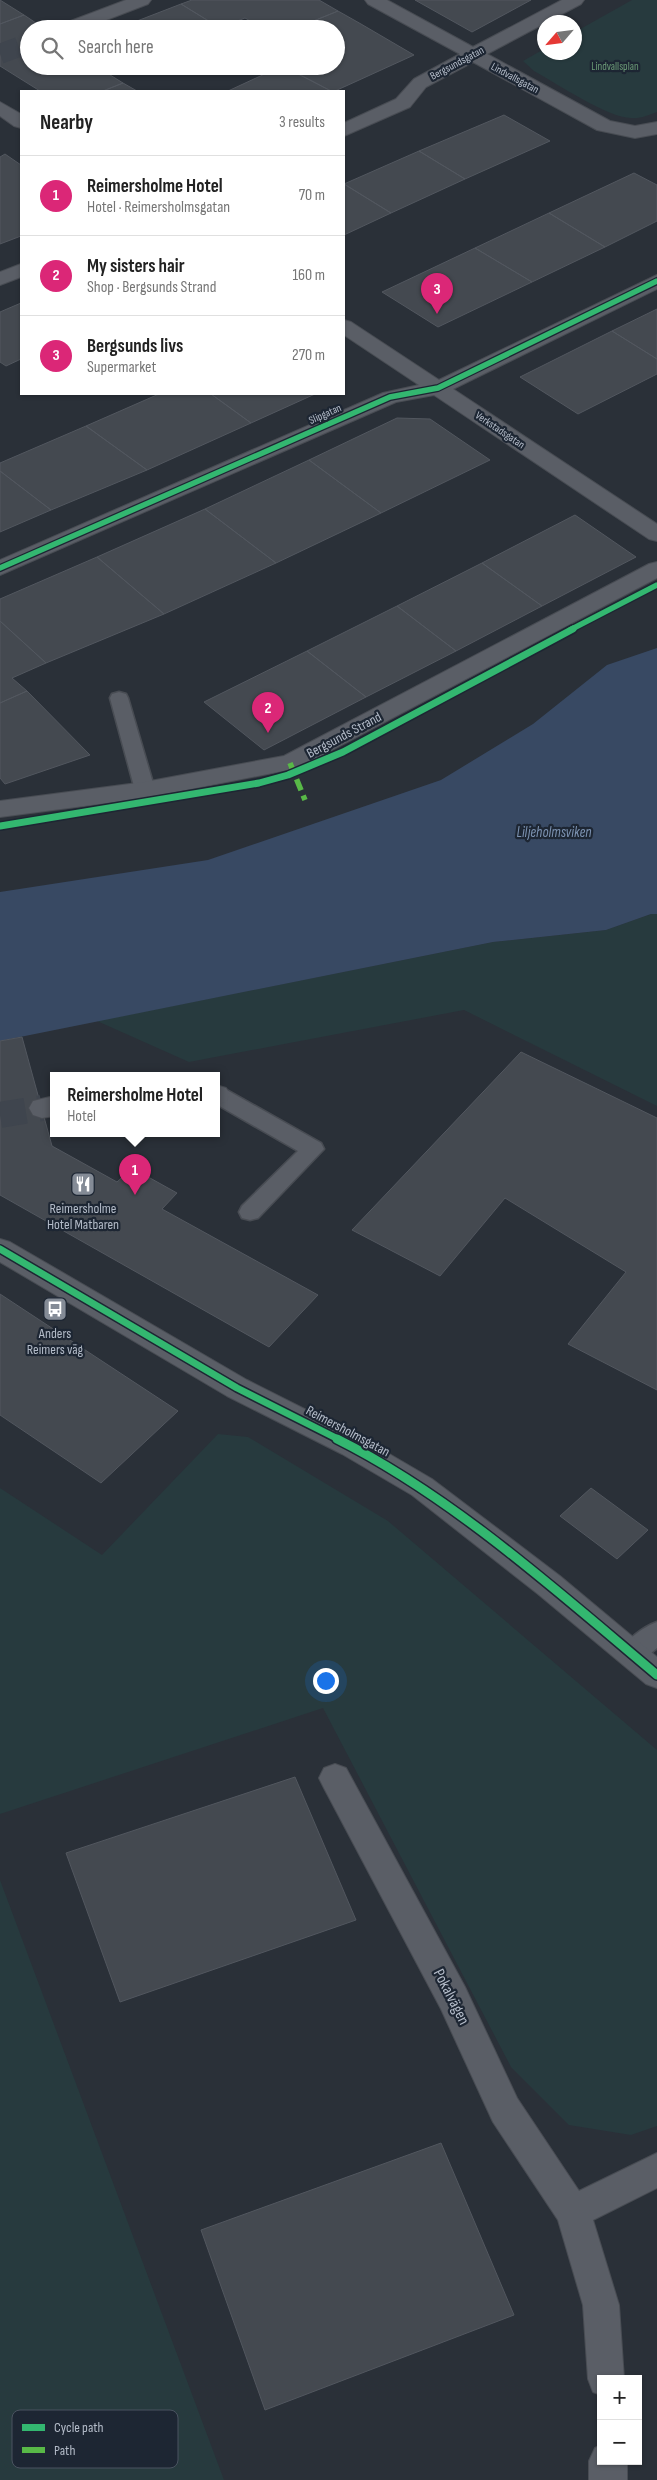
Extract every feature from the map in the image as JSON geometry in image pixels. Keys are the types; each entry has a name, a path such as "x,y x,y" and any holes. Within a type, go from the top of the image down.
{"street":[{"path":"90,20 142,0"},
{"name":"Lindvallsgatan","path":"374,0 604,126 635,132 657,128"},
{"name":"Bergsundsgatan","path":"345,130 403,103 420,83 575,0"},
{"path":"0,108 20,121"},
{"path":"0,279 20,270"},
{"name":"Slipgatan","path":"0,568 390,397 438,388 657,281"},
{"name":"Verkstadsgatan","path":"345,327 657,534"},
{"name":"Bergsunds Strand","path":"0,809 145,790 290,763 657,569"},
{"name":"Reimersholmsgatan","path":"0,1249 237,1388 352,1446 422,1487 549,1585 657,1675"},
{"name":"Pokalvägen","path":"335,1778 453,1998 505,2110 574,2212 602,2305 606,2375"},
{"path":"574,2212 657,2170"},
{"path":"608,2465 608,2480"}],"lane":[{"path":"119,698 145,790"},
{"path":"220,1097 313,1149 250,1212"},
{"path":"632,1653 657,1633"}],"green space":[{"name":"Lindvallsplan","path":"632,0 657,0 657,112 634,118 609,112 582,99 534,71 523,61 537,53 537,60 582,60 582,28"},
{"path":"651,914 657,914 657,1106 464,1010 189,1062 97,1021 493,942 606,930"},
{"path":"218,1434 248,1437 388,1521 657,1750 657,2126 631,2135 569,2125 511,2067 323,1708 0,1814 0,1488 102,1555"},
{"path":"0,1880 224,2480 0,2480"}],"water":[{"name":"Liljeholmsviken","path":"657,648 657,914 651,914 606,930 493,942 0,1041 0,892 208,860 441,780 533,724 607,665"}],"building":[{"path":"0,0 24,15 0,24"},
{"path":"192,0 319,0 338,11 316,20 249,20 245,18 240,20 207,20 181,4"},
{"path":"415,0 531,0 472,32"},
{"path":"181,4 207,20 140,20"},
{"path":"338,11 414,55 337,90 329,90 301,75 345,75 345,20 316,20"},
{"path":"24,15 32,20 20,20 20,75 110,75 123,83 106,90 38,90 0,66 0,24"},
{"path":"263,75 300,75 329,90 230,90"},
{"path":"123,83 135,90 106,90"},
{"path":"504,115 550,141 465,179 419,151"},
{"path":"419,151 465,179 391,213 345,184"},
{"path":"5,154 20,164 20,236 0,244 0,157"},
{"path":"634,173 657,185 657,221 605,247 549,213"},
{"path":"345,185 391,213 345,235"},
{"path":"549,213 605,247 532,282 475,248"},
{"path":"475,248 532,282 438,327 382,292"},
{"path":"20,303 20,359 6,366 0,362 0,312"},
{"path":"657,309 657,359 612,331"},
{"path":"612,331 657,359 657,374 578,414 520,377"},
{"path":"157,395 212,395 251,423 147,470 86,426"},
{"path":"212,395 313,395 251,423"},
{"path":"397,418 430,419 490,460 381,513 309,460"},
{"path":"86,426 147,470 51,510 0,471 0,463"},
{"path":"309,460 381,513 276,563 205,509"},
{"path":"0,471 51,510 0,532"},
{"path":"205,509 276,563 164,614 97,557"},
{"path":"575,515 636,557 542,606 482,563"},
{"path":"97,557 164,614 46,663 0,621 0,599"},
{"path":"482,563 542,606 456,651 397,606"},
{"path":"397,606 456,651 366,697 307,651"},
{"path":"0,621 46,663 12,678 27,691 0,703"},
{"path":"307,651 366,697 264,750 204,702"},
{"path":"27,691 90,755 5,784 0,778 0,703"},
{"path":"22,1037 52,1146 117,1182 132,1168 177,1193 162,1209 318,1295 269,1347 0,1195 0,1041"},
{"path":"521,1052 657,1118 657,1390 568,1344 626,1272 505,1198 440,1276 352,1230"},
{"path":"0,1294 178,1411 101,1483 0,1415"},
{"path":"591,1488 648,1530 617,1559 560,1516"},
{"path":"295,1777 356,1920 120,2002 66,1853"},
{"path":"441,2143 514,2315 265,2410 201,2230"}],"tunnel":[{"path":"0,54 20,46"},
{"path":"0,1115 42,1108"}],"marked path":[{"path":"290,763 305,800"}],"cycle path":[{"path":"0,568 390,397 438,388 657,281"},
{"path":"0,826 259,783 288,775 370,739 475,680 657,585"},
{"path":"0,1249 237,1388 352,1446 422,1487 549,1585 657,1675"}],"place":[{"name":"Bergsunds livs","path":"437,314"},
{"name":"My sisters hair","path":"268,733"},
{"name":"Reimersholme Hotel Matbaren","path":"83,1184"},
{"name":"Reimersholme Hotel","path":"135,1195"},
{"name":"Anders Reimers väg","path":"55,1309"}]}
